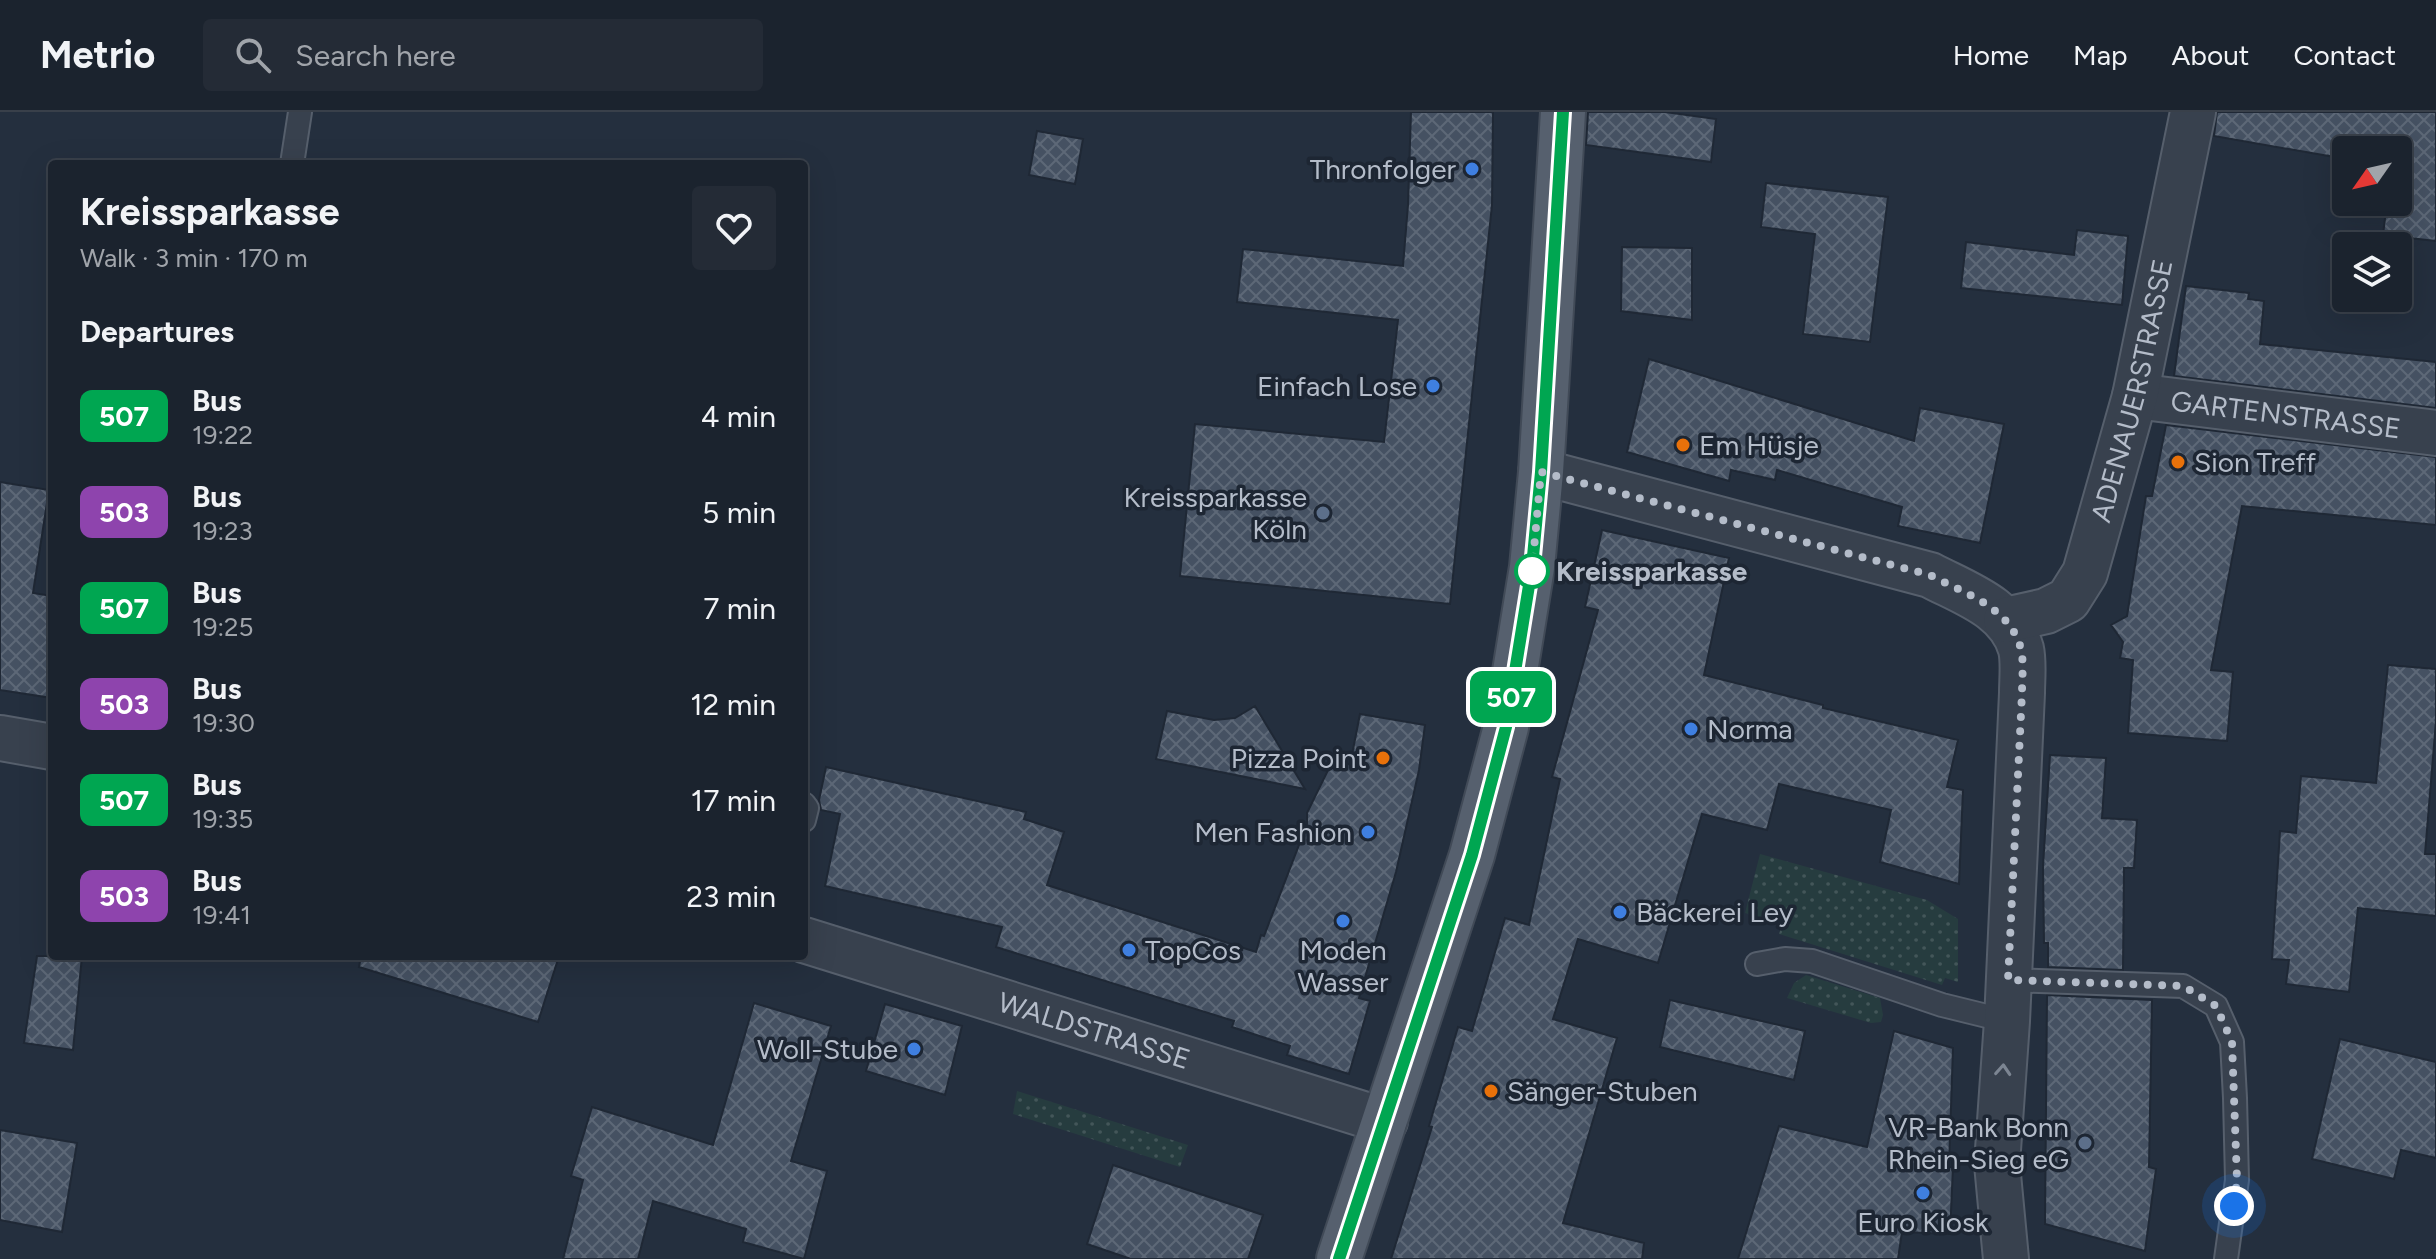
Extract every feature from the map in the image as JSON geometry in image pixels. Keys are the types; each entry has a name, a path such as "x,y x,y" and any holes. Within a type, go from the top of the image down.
{"main road":[{"path":"1339,1259 1472,855 1506,727 1531,579 1541,472 1563,112"}],"street":[{"name":"ADENAUERSTRASSE","path":"2006,620 2046,611 2068,600 2085,573 2135,396 2193,112"},
{"name":"GARTENSTRASSE","path":"2135,396 2436,433"},
{"path":"1541,472 1930,575 1979,599 2006,620 2021,649 2022,693 1997,1164 2006,1259"},
{"path":"0,738 48,746"},
{"name":"WALDSTRASSE","path":"808,941 1385,1121"}],"lane":[{"path":"293,160 300,112"},
{"path":"1757,964 1785,959 1812,961 1942,1005 2183,986 2216,1006 2232,1042 2235,1098 2237,1180 2226,1259"}],"green space":[{"path":"1760,854 1927,900 1958,919 1958,982 1945,978 1942,985 1779,934 1782,925 1745,913"},
{"path":"1806,975 1880,998 1881,1022 1871,1023 1787,998 1794,983"},
{"path":"1017,1091 1188,1145 1180,1167 1013,1114"}],"building":[{"path":"1411,112 1493,112 1492,205 1450,604 1180,576 1195,424 1384,442 1398,320 1237,302 1243,249 1403,266"},
{"path":"1588,112 1665,112 1716,119 1711,162 1586,145"},
{"path":"2217,112 2436,112 2436,241 2412,238 2412,232 2383,232 2385,216 2412,216 2412,136 2332,136 2332,157 2214,136"},
{"path":"1037,131 1083,139 1075,184 1029,175"},
{"path":"1766,183 1888,197 1870,342 1803,334 1815,234 1761,227"},
{"path":"2077,230 2128,236 2122,305 1961,288 1966,242 2074,255"},
{"path":"1622,247 1692,248 1692,320 1621,311"},
{"path":"2186,286 2249,293 2248,299 2264,301 2260,344 2436,362 2436,408 2174,376"},
{"path":"1649,359 1914,441 1920,408 2004,424 1980,543 1898,526 1902,507 1777,470 1775,480 1731,470 1729,481 1627,452"},
{"path":"2166,425 2436,457 2436,525 2242,506 2211,670 2233,672 2227,741 2128,733 2133,660 2120,658 2123,642 2111,625 2127,616 2146,496 2152,496"},
{"path":"0,482 48,490 33,593 48,595 48,697 0,690"},
{"path":"1602,530 1729,558 1704,675 1823,705 1823,708 1958,740 1947,787 1963,790 1959,884 1880,862 1891,810 1779,784 1767,830 1702,814 1658,963 1578,939 1553,1019 1617,1038 1563,1223 1644,1243 1642,1259 1391,1259 1432,1127 1429,1126 1458,1027 1472,1031 1505,918 1529,925 1560,779 1552,777 1598,610 1585,607"},
{"path":"2388,665 2436,669 2436,721 2425,854 2436,854 2436,916 2358,908 2349,992 2286,984 2289,960 2272,959 2280,831 2296,833 2301,776 2376,783"},
{"path":"1255,706 1305,789 1156,759 1167,711 1214,720 1235,718"},
{"path":"1360,714 1425,725 1419,770 1396,872 1359,998 1370,1001 1349,1074 1287,1055 1290,1046 1232,1027 1234,1021 996,947 1002,927 825,886 840,814 821,810 819,800 826,767 1026,812 1024,819 1064,832 1047,885 1256,952 1307,824 1307,813 1335,756 1350,765"},
{"path":"2050,755 2106,758 2102,818 2137,820 2134,868 2124,868 2123,970 2048,967 2048,943 2044,943 2043,866"},
{"path":"37,956 48,956 48,960 82,960 73,1050 24,1043"},
{"path":"360,960 558,960 538,1022 359,967"},
{"path":"2047,995 2152,1000 2149,1167 2156,1169 2145,1251 2045,1224"},
{"path":"1670,1000 1805,1031 1794,1080 1660,1047"},
{"path":"754,1003 831,1026 791,1161 827,1171 804,1259 743,1242 746,1229 653,1201 638,1259 563,1259 583,1180 571,1176 592,1107 713,1145"},
{"name":"Woll-Stube","path":"885,1004 962,1026 945,1095 866,1071"},
{"path":"1894,1031 1953,1048 1950,1234 1902,1232 1898,1259 1738,1259 1779,1126 1867,1147"},
{"path":"2340,1039 2436,1062 2436,1158 2401,1150 2394,1179 2312,1159"},
{"path":"0,1130 77,1143 62,1232 0,1220"},
{"path":"1113,1165 1263,1215 1248,1259 1131,1259 1087,1244"}],"bus line":[{"name":"507","path":"1339,1259 1472,855 1506,727 1531,579 1541,472 1563,112"}],"place":[{"name":"Thronfolger","path":"1472,169"},
{"name":"Einfach Lose","path":"1433,386"},
{"name":"Em Hüsje","path":"1683,445"},
{"name":"Sion Treff","path":"2178,462"},
{"name":"Kreissparkasse Köln","path":"1323,513"},
{"name":"Kreissparkasse","path":"1532,571"},
{"name":"Norma","path":"1691,729"},
{"name":"Pizza Point","path":"1383,758"},
{"name":"Men Fashion","path":"1368,832"},
{"name":"Bäckerei Ley","path":"1620,912"},
{"name":"Moden Wasser","path":"1343,921"},
{"name":"TopCos","path":"1129,950"},
{"name":"Woll-Stube","path":"914,1049"},
{"name":"Sänger-Stuben","path":"1491,1091"},
{"name":"VR-Bank Bonn Rhein-Sieg eG","path":"2085,1143"},
{"name":"Euro Kiosk","path":"1923,1193"}],"route":[{"path":"1532,571 1541,472 1930,575 1979,599 2006,620 2021,649 2022,693 2008,980 2183,986 2216,1006 2232,1042 2237,1180 2234,1206"}]}
